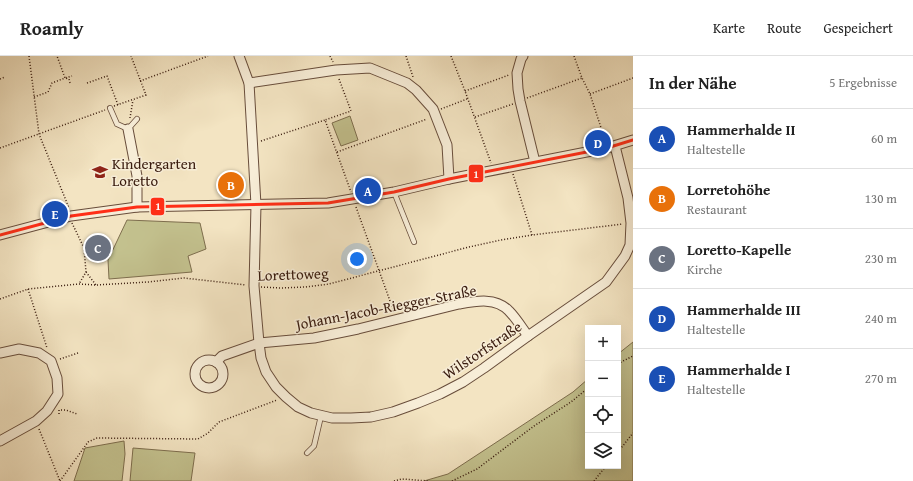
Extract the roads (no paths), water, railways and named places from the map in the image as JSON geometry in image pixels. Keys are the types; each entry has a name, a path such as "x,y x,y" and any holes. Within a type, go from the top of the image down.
{"street":[{"name":"Wilstorfstraße","path":"239,56 249,83 256,205 254,286 261,358 266,372 276,387 286,397 298,407 321,416 332,418 371,417 393,412 440,394 463,382 484,368 606,282 625,256 630,245 631,223 630,197 611,147"},
{"path":"522,56 517,72 520,101 535,162"},
{"path":"249,83 336,70 370,68 407,83 416,90 433,109 447,145 449,179"},
{"path":"128,130 137,176 137,207"},
{"path":"0,235 71,216 137,207 328,203 394,192 449,179 611,147 633,140"},
{"name":"Johann-Jacob-Riegger-Straße","path":"259,343 314,338 476,301 486,301 498,304 509,310 528,336"},
{"path":"216,362 222,356 259,343"},
{"path":"0,353 19,349 39,353 52,361 57,378 58,394 47,411 36,421 0,441"}],"lane":[{"path":"110,108 117,124 128,130 137,119"},
{"path":"394,192 414,242"},
{"path":"307,453 314,446 321,416"}],"place":[{"name":"Hammerhalde III","path":"598,143"},
{"name":"Kindergarten Loretto","path":"100,172"},
{"name":"Lorretohöhe","path":"231,185"},
{"name":"Hammerhalde II","path":"368,191"},
{"name":"Hammerhalde I","path":"55,214"},
{"name":"Loretto-Kapelle","path":"98,248"}]}
